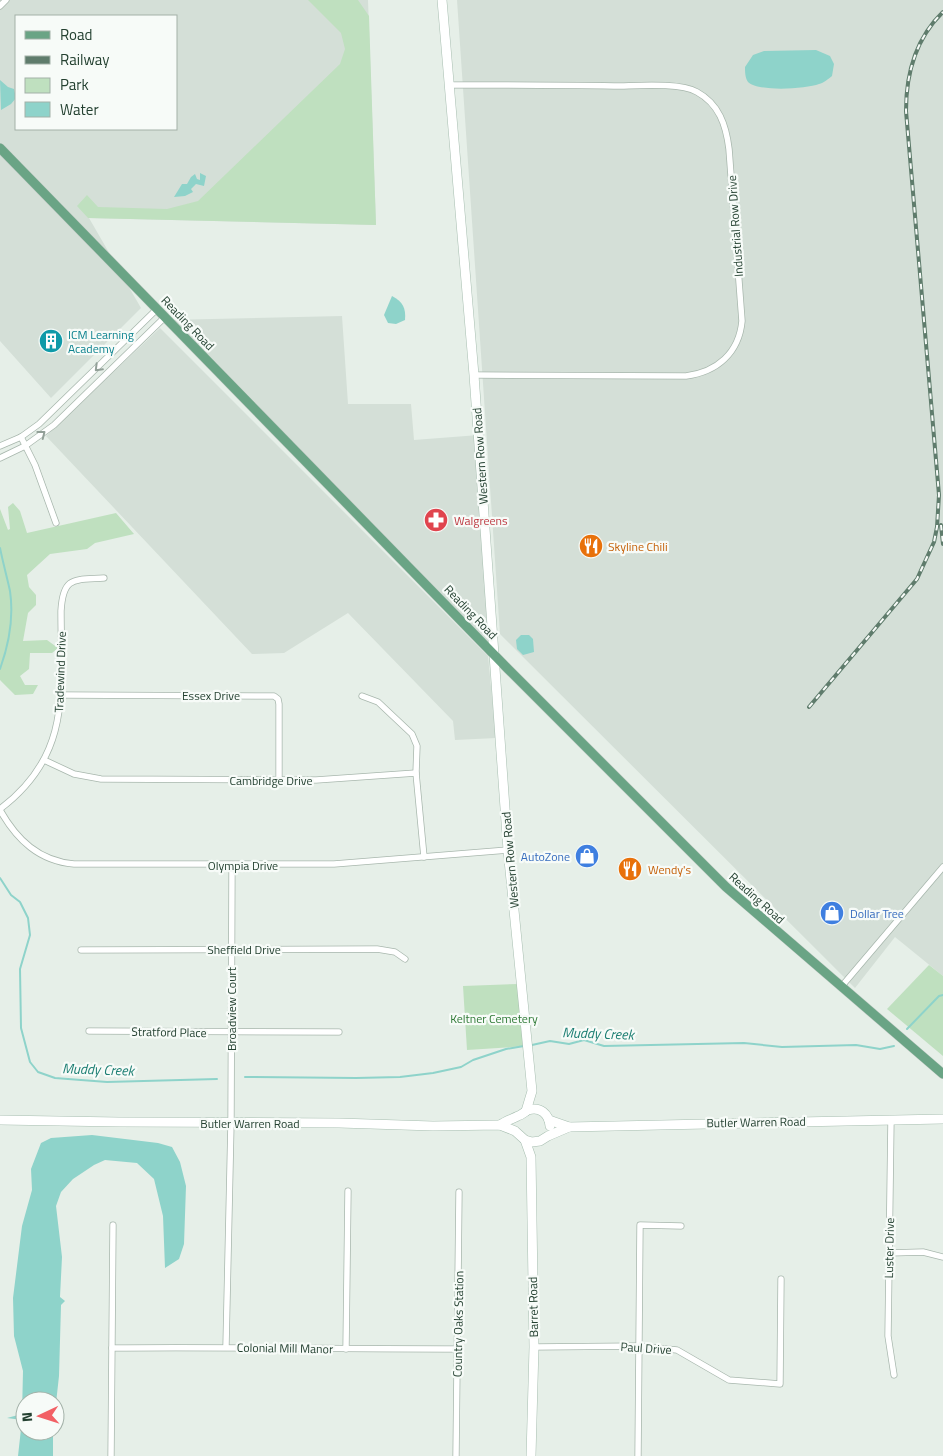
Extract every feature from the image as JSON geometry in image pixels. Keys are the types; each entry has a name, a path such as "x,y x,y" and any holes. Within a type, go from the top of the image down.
{"main road":[{"name":"Reading Road","path":"0,148 494,653 726,887 943,1074"}],"street":[{"path":"0,6 6,0"},
{"name":"Western Row Road","path":"442,0 474,375 508,850 532,1091 541,1110"},
{"name":"Industrial Row Drive","path":"450,85 652,86 689,89 705,97 720,114 726,126 729,149 742,321 737,343 726,358 712,369 686,376 474,375"},
{"path":"0,446 21,437 50,415 157,309"},
{"path":"0,458 26,446 54,426 165,317"},
{"path":"21,437 37,471 56,523"},
{"name":"Tradewind Drive","path":"0,809 26,785 44,760 58,724 61,695 61,611 63,593 68,585 76,580 104,578"},
{"name":"Essex Drive","path":"61,695 274,696 278,699 279,704 279,780"},
{"path":"362,696 378,702 412,734 417,746 416,773 424,857"},
{"name":"Cambridge Drive","path":"44,760 74,774 92,778 279,780 333,779 416,773"},
{"name":"Olympia Drive","path":"0,809 9,826 24,843 47,858 64,863 334,864 508,850"},
{"name":"Broadview Court","path":"226,1346 232,1123 232,865"},
{"path":"841,988 943,867"},
{"name":"Sheffield Drive","path":"81,950 377,948 395,952 405,959"},
{"name":"Stratford Place","path":"89,1031 339,1032"},
{"name":"Western Row Road","path":"523,1113 532,1091"},
{"name":"Butler Warren Road","path":"0,1120 339,1123 442,1126 500,1125 523,1113 534,1109 541,1110"},
{"path":"541,1110 549,1120 550,1128 544,1138"},
{"path":"522,1137 518,1126 523,1113"},
{"name":"Butler Warren Road","path":"549,1120 569,1127 943,1119"},
{"name":"Luster Drive","path":"891,1120 888,1336 894,1375"},
{"name":"Butler Warren Road","path":"500,1125 532,1142 569,1127"},
{"name":"Barret Road","path":"522,1137 531,1158 534,1346 531,1456"},
{"name":"Barret Road","path":"531,1158 544,1138"},
{"path":"346,1349 348,1190"},
{"name":"Country Oaks Station","path":"456,1456 459,1192"},
{"path":"111,1456 114,1225"},
{"path":"638,1456 640,1225 681,1226"},
{"path":"889,1253 924,1252 943,1257"},
{"name":"Paul Drive","path":"534,1346 638,1346 677,1350 729,1380 780,1384 781,1279"},
{"name":"Colonial Mill Manor","path":"112,1348 226,1346 457,1349"}],"shaded area":[{"path":"0,0 368,0 376,225 89,218 141,308 51,398 0,341"},
{"path":"457,0 943,0 943,976 895,937 855,988 500,634"},
{"path":"342,316 348,404 411,404 414,440 479,435 494,653 168,320"},
{"path":"160,328 488,656 496,738 455,740 453,721 348,613 284,653 252,654 46,436"}],"green space":[{"path":"308,0 358,0 369,16 376,225 88,218 77,206 87,195 98,207 167,209 198,201 340,64 345,49 341,33"},
{"path":"13,503 20,511 27,533 116,513 134,534 95,543 87,549 50,554 27,575 29,587 36,595 36,605 28,613 23,641 47,640 58,648 52,653 30,653 29,669 20,676 25,685 38,685 33,694 15,695 0,680 0,509 8,530 10,529 8,507"},
{"path":"929,965 943,976 943,1056 887,1009"},
{"name":"Keltner Cemetery","path":"518,984 528,1046 467,1050 463,986"}],"water":[{"path":"816,50 830,56 834,64 832,76 823,83 813,86 782,89 753,85 747,80 745,67 753,55 764,51"},
{"path":"0,80 8,87 14,89 15,94 15,99 11,104 1,110"},
{"path":"200,173 206,176 204,186 196,184 191,189 193,192 185,196 174,197 182,184 187,184 195,174 197,179 200,180"},
{"path":"392,296 401,303 405,312 405,320 396,324 388,323 384,315"},
{"path":"521,635 529,635 533,639 534,652 523,655 517,649 516,640"},
{"path":"92,1135 158,1143 172,1147 180,1162 186,1186 184,1244 179,1259 165,1268 163,1216 154,1179 137,1163 105,1160 73,1179 61,1192 56,1206 62,1257 60,1297 65,1301 61,1305 57,1391 23,1391 23,1371 14,1336 13,1298 22,1226 32,1190 31,1169 41,1143 51,1138"},
{"path":"20,1441 53,1441 53,1456 18,1456"}],"waterway":[{"name":"Muddy Creek","path":"0,548 11,601 11,621 8,640 0,669"},
{"name":"Muddy Creek","path":"0,878 11,895 20,902 28,918 30,935 20,969 21,1028 30,1062 38,1072 55,1078 107,1082 217,1079"},
{"name":"Muddy Creek","path":"907,1029 939,996 943,995"},
{"name":"Muddy Creek","path":"532,1045 550,1041 569,1044 584,1040 604,1046 744,1043 782,1047 856,1045 880,1049 894,1046"},
{"name":"Muddy Creek","path":"245,1077 400,1077 461,1067 473,1060 506,1049 524,1046"}],"railway":[{"path":"809,707 917,579 934,542 937,527 939,495 906,97 914,57 919,45 943,12"},
{"path":"941,525 943,544"}],"place":[{"name":"ICM Learning Academy","path":"51,341"},
{"name":"Walgreens","path":"436,520"},
{"name":"Skyline Chili","path":"591,546"},
{"name":"AutoZone","path":"587,856"},
{"name":"Wendy's","path":"630,869"},
{"name":"Dollar Tree","path":"832,913"}]}
